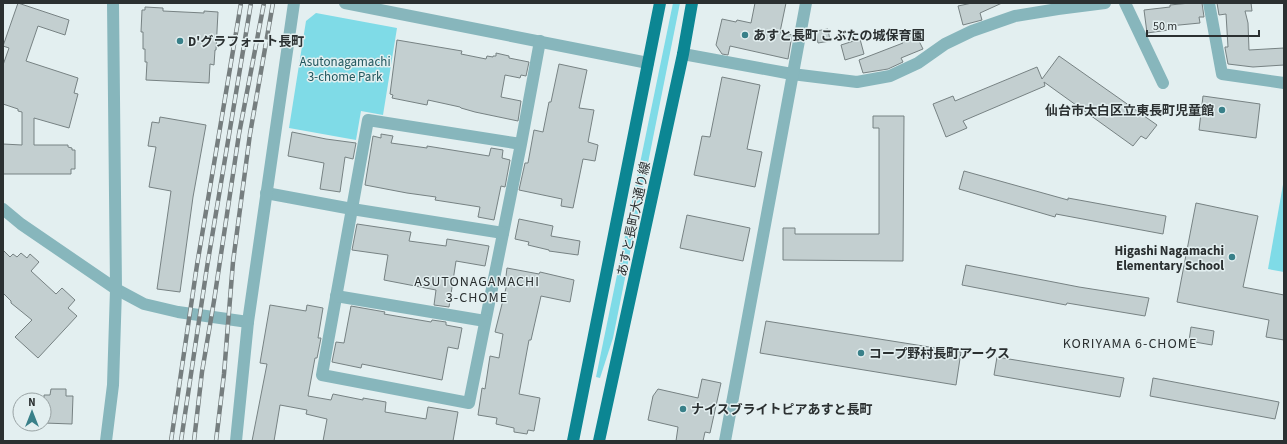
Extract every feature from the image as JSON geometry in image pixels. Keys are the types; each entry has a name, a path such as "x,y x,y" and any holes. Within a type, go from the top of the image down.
{"main road":[{"name":"あすと長町大通り線","path":"573,441 660,3"},
{"name":"あすと長町大通り線","path":"599,441 683,54 692,3"}],"street":[{"path":"106,441 113,384 116,289 113,3"},
{"path":"236,441 248,322 294,3"},
{"path":"345,3 648,63"},
{"path":"725,441 806,3"},
{"path":"683,54 792,74 857,82 890,76 918,63 945,44 972,31 1015,16 1105,3"},
{"path":"1125,3 1163,84"},
{"path":"1208,3 1222,74 1284,83"},
{"path":"521,144 368,120 322,375 469,404 521,144 540,41"},
{"path":"266,193 352,209 503,233"},
{"path":"3,209 21,224 116,289 144,304 178,312 248,322"},
{"path":"336,296 485,322"}],"green space":[{"path":"673,3 680,3 613,338 600,378 596,377"},
{"name":"Asutonagamachi 3-chome Park","path":"316,13 397,28 383,115 361,111 356,140 289,128 306,21"},
{"path":"1284,179 1284,272 1268,269"}],"building":[{"path":"18,3 69,20 65,35 38,26 26,61 78,78 74,93 78,94 69,128 34,118 34,145 68,145 68,147 72,148 72,150 75,150 75,169 71,169 71,174 3,174 3,144 22,145 22,112 18,111 18,109 3,104 3,65 9,48 3,46"},
{"path":"755,3 786,3 780,32 792,35 788,59 730,46 728,55 722,54 716,45 722,19 751,23"},
{"path":"972,3 1002,3 980,13 982,20 963,25 958,6"},
{"path":"1190,3 1202,3 1204,17 1199,17 1200,23 1169,26 1169,30 1147,33 1144,10"},
{"path":"1217,3 1251,3 1252,11 1245,11 1248,23 1249,50 1284,48 1284,65 1253,67 1228,64 1225,48 1228,47 1226,14 1219,15"},
{"name":"D'グラフォート長町","path":"145,7 163,8 163,11 204,13 204,11 218,12 216,50 214,65 210,64 209,83 146,80 147,62 145,62 145,49 143,49 143,32 141,32 142,10 145,10"},
{"path":"828,29 830,41 818,43 816,31"},
{"path":"916,35 923,49 901,58 903,62 888,69 863,73 859,60 903,43 902,41"},
{"path":"860,39 864,54 845,60 841,45"},
{"path":"397,40 462,51 461,54 486,59 487,56 496,56 496,53 509,56 509,58 529,62 526,76 521,75 520,78 505,75 501,97 521,101 518,121 428,100 427,105 392,98 393,95 390,94"},
{"path":"1059,56 1157,125 1146,139 1141,136 1133,146 1044,82 1045,86 963,121 967,128 946,137 933,104 953,96 955,101 1037,67 1042,79"},
{"path":"559,64 587,70 579,108 594,110 588,142 598,145 595,161 583,159 573,208 561,206 562,199 519,190 525,163 528,163 534,130 543,132"},
{"path":"722,77 760,85 747,149 762,152 755,187 694,175 702,136 710,137"},
{"path":"1203,96 1260,104 1256,138 1199,130"},
{"path":"873,116 904,116 903,261 783,260 783,228 795,228 795,234 879,234 879,128 873,128"},
{"path":"160,117 206,125 193,197 180,292 157,289 171,191 149,187 156,147 148,146 152,122 159,123"},
{"path":"292,132 356,143 353,159 345,157 340,192 320,189 324,163 288,156"},
{"path":"381,134 393,136 391,143 427,148 427,146 489,156 491,148 503,150 502,158 510,160 505,187 501,186 494,220 478,217 480,207 435,200 436,197 365,185 373,136 381,138"},
{"path":"964,171 1068,200 1068,198 1166,216 1163,234 1056,214 1055,217 959,189"},
{"path":"1196,203 1258,216 1243,287 1284,295 1284,340 1266,337 1269,320 1177,302"},
{"path":"687,215 750,228 743,261 680,248"},
{"path":"519,219 553,226 551,236 580,241 578,255 549,251 528,245 529,242 515,239"},
{"path":"357,224 411,232 409,241 446,246 447,239 489,246 485,266 456,261 449,307 434,305 436,290 384,280 388,255 352,250"},
{"path":"3,250 10,257 13,254 17,257 21,253 27,258 30,254 39,262 31,271 56,294 62,288 75,300 68,308 77,316 38,358 15,337 32,320 11,303 11,301 3,293"},
{"path":"966,265 1079,287 1149,298 1145,316 1067,303 1066,305 962,285"},
{"path":"507,268 539,274 540,272 574,280 570,302 541,296 531,340 529,340 519,394 540,398 534,431 528,430 527,434 514,432 514,428 496,424 497,418 478,415 482,388 485,389 490,356 499,358 503,334 495,332 507,284 505,284"},
{"path":"270,305 306,311 307,305 323,308 318,338 321,338 317,358 315,358 308,396 331,400 333,394 363,400 363,398 386,402 385,412 426,419 428,407 458,412 453,441 323,441 327,419 306,414 307,410 280,405 274,441 252,441 267,364 260,363"},
{"path":"351,306 385,312 384,314 431,322 432,320 446,322 446,325 462,328 458,349 448,347 442,380 362,364 361,368 332,362 336,342 344,343"},
{"name":"コープ野村長町アークス","path":"766,321 961,352 956,385 760,353"},
{"path":"1191,327 1214,331 1212,345 1189,341"},
{"path":"997,357 1124,378 1120,397 994,375"},
{"path":"1153,378 1279,402 1275,419 1150,396"},
{"name":"ナイスブライトピアあすと長町","path":"702,379 721,383 710,433 705,432 703,441 676,441 678,427 648,420 653,396 658,389 698,398"},
{"path":"51,389 66,389 66,396 73,396 72,424 52,423 52,392 50,392"}],"railway":[{"path":"171,441 197,265 241,3"},
{"path":"181,441 207,267 251,3"},
{"path":"194,441 202,372 239,134 264,3"},
{"path":"216,441 224,374 233,262 250,134 273,3"}],"place":[{"name":"あすと長町 こぶたの城保育園","path":"745,35"},
{"name":"D'グラフォート長町","path":"180,41"},
{"name":"仙台市太白区立東長町児童館","path":"1222,110"},
{"name":"Higashi Nagamachi Elementary School","path":"1232,257"},
{"name":"コープ野村長町アークス","path":"861,353"},
{"name":"ナイスブライトピアあすと長町","path":"683,409"}],"district":[{"name":"ASUTONAGAMACHI 3-CHOME","path":"477,290"},
{"name":"KORIYAMA 6-CHOME","path":"1130,343"}]}
